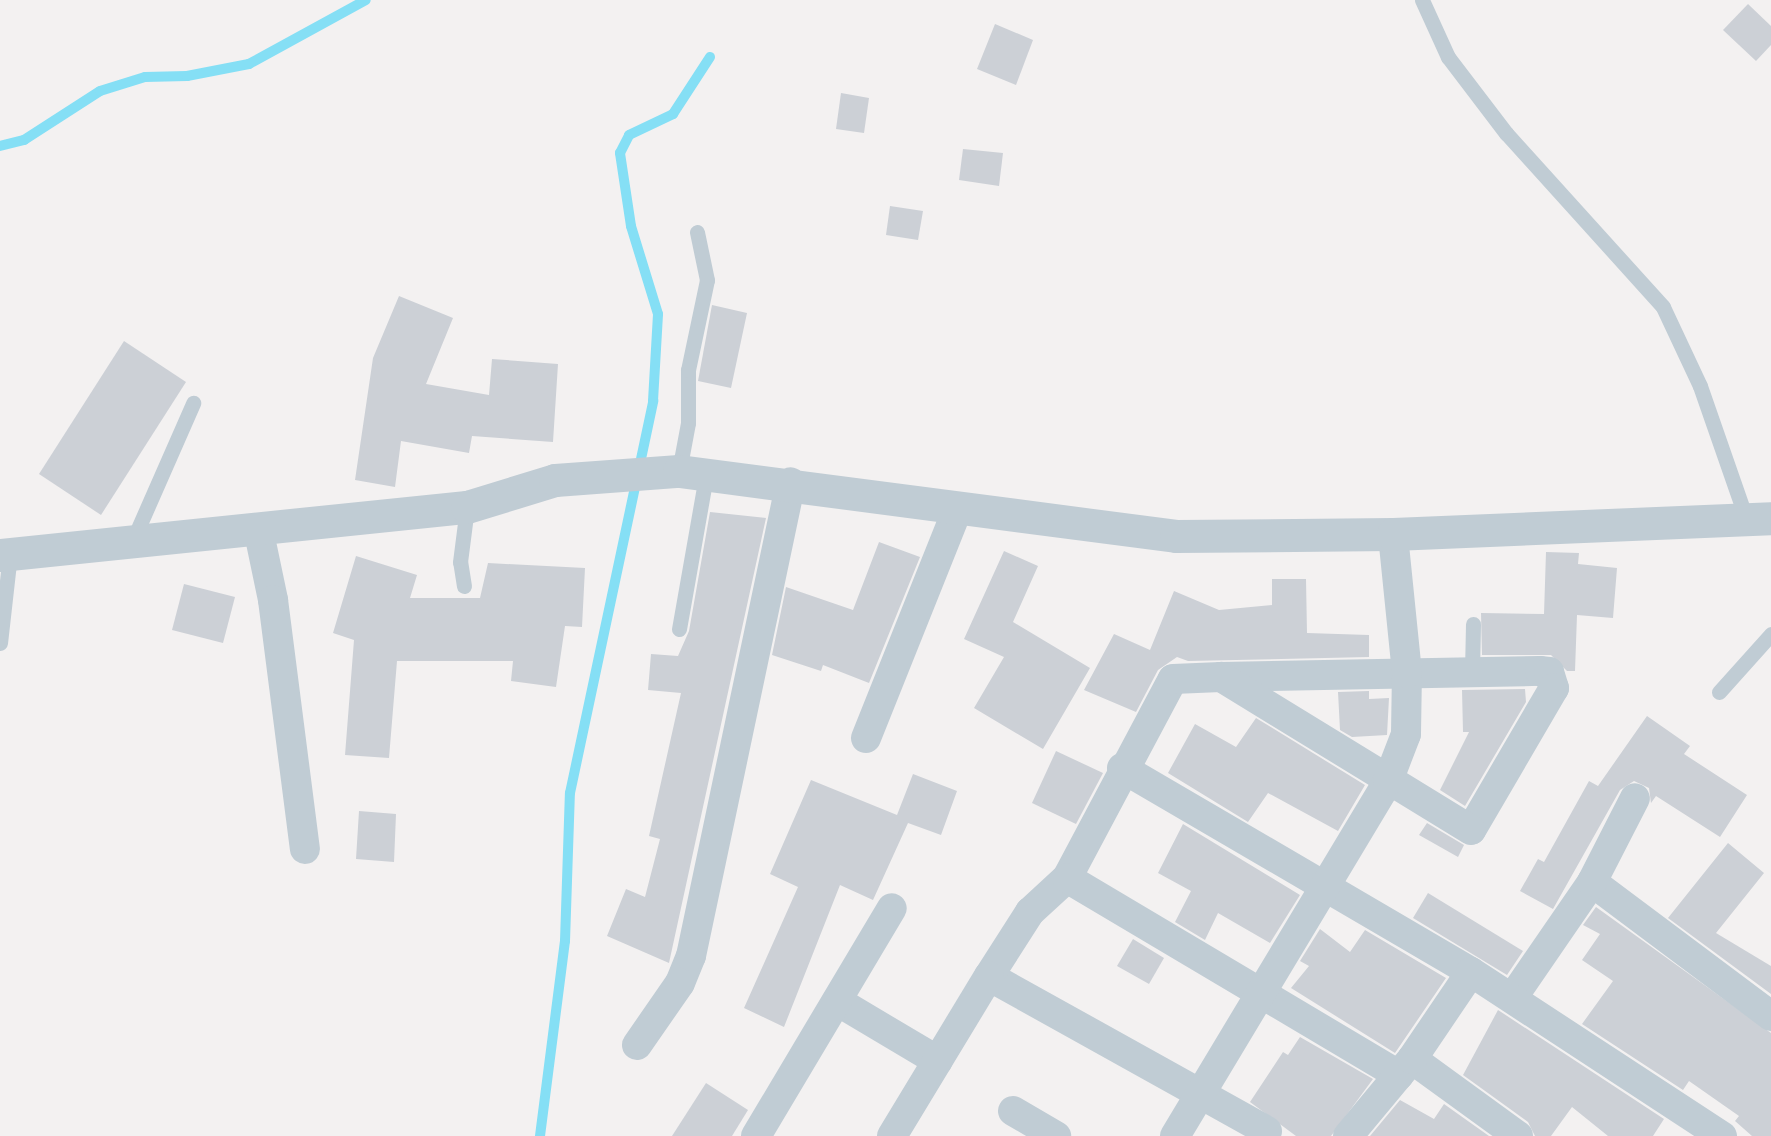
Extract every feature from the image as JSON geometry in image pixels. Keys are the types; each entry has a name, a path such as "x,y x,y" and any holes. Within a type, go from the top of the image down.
{"street":[{"path":"5,555 467,507 555,480 682,472 791,482 958,508 1176,536 1393,534 1758,517"},
{"path":"637,1045 680,983 691,956 791,482"},
{"path":"866,738 958,508"},
{"path":"258,528 274,612 305,849"},
{"path":"1175,1136 1259,992 1388,781 1406,734 1407,673 1393,534"},
{"path":"892,1136 1030,912 1067,878 1122,768 1173,680 1221,677 1407,673 1550,672 1554,688 1478,824 1471,830 1221,677"},
{"path":"1122,768 1514,997 1722,1136"},
{"path":"1514,997 1592,882 1635,798"},
{"path":"1067,878 1259,992 1406,1067 1518,1136"},
{"path":"1592,882 1771,1016"},
{"path":"756,1136 892,908"},
{"path":"1348,1136 1406,1067 1471,972"},
{"path":"989,976 1199,1096 1267,1131"},
{"path":"837,1000 938,1061"},
{"path":"1013,1111 1056,1136"}],"lane":[{"path":"1422,0 1448,57 1506,133 1663,307 1758,517"},
{"path":"678,629 682,472 688,423 688,370 706,280 697,232"},
{"path":"133,540 194,403"},
{"path":"464,586 460,562 467,507"},
{"path":"0,643 5,555"},
{"path":"1472,672 1473,624"},
{"path":"1719,692 1771,634"}],"building":[{"path":"1748,4 1771,26 1771,45 1756,61 1723,30"},
{"path":"995,24 1033,40 1016,85 977,69"},
{"path":"841,93 869,98 864,133 836,129"},
{"path":"963,149 1003,153 999,186 959,180"},
{"path":"890,206 923,211 918,240 886,235"},
{"path":"399,296 453,318 426,384 489,395 492,359 558,364 553,442 472,436 469,453 401,441 395,487 355,480 373,358"},
{"path":"712,305 747,313 731,388 698,381"},
{"path":"124,341 186,382 101,515 39,474"},
{"path":"710,512 766,518 669,963 607,936 626,889 645,897 660,839 649,836 681,693 648,690 651,654 678,656 689,631"},
{"path":"879,542 920,557 869,683 823,665 821,671 772,655 786,587 853,610"},
{"path":"1004,551 1038,566 1013,622 1090,668 1043,749 974,708 1004,657 964,639"},
{"path":"1546,552 1579,553 1578,564 1617,568 1613,618 1577,615 1575,671 1567,671 1551,655 1482,655 1481,613 1544,614"},
{"path":"356,556 417,575 410,598 480,598 488,563 585,568 582,627 565,626 556,687 511,681 513,661 397,661 389,758 345,755 354,640 333,633"},
{"path":"1272,579 1306,579 1307,633 1369,635 1369,657 1188,661 1177,657 1158,670 1136,712 1084,690 1114,634 1150,650 1174,591 1219,610 1272,605"},
{"path":"184,584 235,597 223,643 172,630"},
{"path":"1525,689 1526,702 1465,806 1440,790 1469,732 1463,732 1462,690"},
{"path":"1369,691 1369,699 1389,698 1387,735 1352,737 1340,730 1338,692"},
{"path":"1647,716 1690,746 1684,754 1747,795 1720,837 1656,796 1651,803 1649,788 1634,781 1620,790 1553,909 1520,891 1538,859 1544,862 1589,781 1598,786"},
{"path":"1256,718 1365,785 1338,831 1268,793 1248,822 1168,773 1195,724 1236,747"},
{"path":"1056,751 1103,773 1076,824 1032,803"},
{"path":"913,774 957,791 941,835 908,823 873,900 840,885 784,1027 744,1008 798,887 770,874 811,780 897,815"},
{"path":"359,811 396,814 394,862 356,859"},
{"path":"1427,823 1464,845 1458,857 1419,835"},
{"path":"1183,824 1300,895 1270,943 1218,913 1205,940 1175,922 1191,891 1158,873"},
{"path":"1728,843 1764,873 1716,933 1771,966 1771,994 1668,918"},
{"path":"1428,893 1523,951 1507,975 1413,918"},
{"path":"1596,907 1771,1033 1771,1136 1752,1136 1735,1121 1739,1116 1689,1081 1683,1090 1582,1024 1613,981 1582,960 1600,934 1583,925"},
{"path":"1320,929 1350,952 1365,930 1446,978 1395,1053 1291,988 1309,966 1300,961"},
{"path":"1133,939 1164,958 1149,984 1117,966"},
{"path":"1498,1010 1664,1119 1653,1136 1608,1136 1572,1107 1551,1136 1535,1136 1528,1122 1463,1075"},
{"path":"1300,1037 1373,1079 1331,1136 1296,1136 1250,1102 1283,1052 1288,1055"},
{"path":"706,1083 748,1110 732,1136 672,1136"},
{"path":"1400,1100 1434,1119 1444,1104 1489,1136 1370,1136"}],"waterway":[{"path":"0,146 24,140 100,91 145,77 187,76 249,64 366,0"},
{"path":"540,1136 565,941 570,793 653,401 658,314 631,226 620,153 629,135 673,114 710,57"}]}
